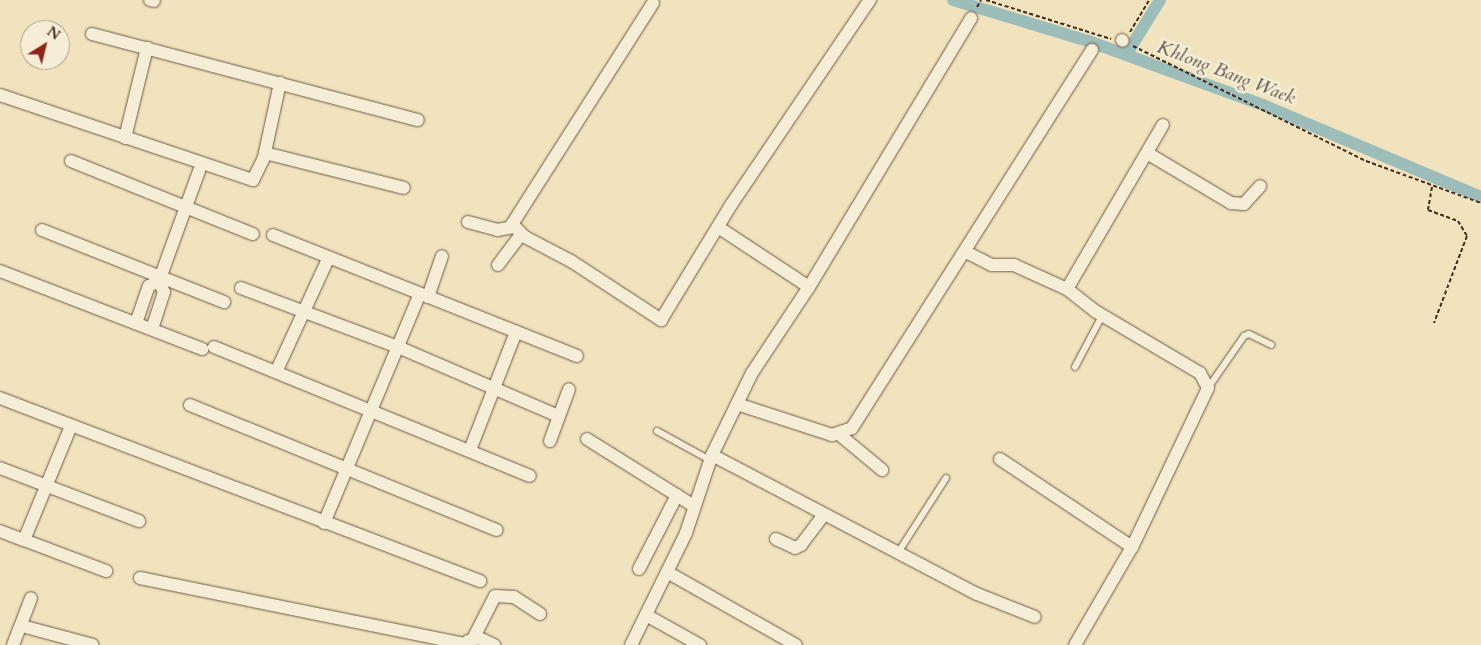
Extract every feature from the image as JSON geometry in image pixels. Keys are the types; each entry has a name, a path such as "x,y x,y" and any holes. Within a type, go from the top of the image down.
{"street":[{"path":"468,222 497,230 517,231 571,261 661,320 718,227 870,0"},
{"path":"498,265 653,3"},
{"path":"630,645 667,572 694,506 711,457 752,373 809,287 971,18"},
{"path":"92,34 418,120"},
{"path":"840,435 852,428 875,396 1095,44"},
{"path":"125,138 146,48"},
{"path":"0,95 252,180 259,174 280,83"},
{"path":"1066,289 1163,125"},
{"path":"265,153 404,188"},
{"path":"1147,153 1231,203 1244,204 1260,186"},
{"path":"71,161 253,234"},
{"path":"136,323 149,286 160,278 199,172"},
{"path":"718,227 809,287"},
{"path":"42,230 224,302"},
{"path":"273,234 577,356"},
{"path":"966,252 992,265 1014,265 1066,289 1102,316 1200,373 1208,388 1132,547 1075,645"},
{"path":"324,522 398,347 442,256"},
{"path":"277,370 329,257"},
{"path":"0,271 152,329 277,370 530,476"},
{"path":"152,329 164,292 160,278"},
{"path":"241,288 398,347 558,416"},
{"path":"470,450 516,332"},
{"path":"550,441 569,389"},
{"path":"0,398 480,581"},
{"path":"737,404 840,435 882,470"},
{"path":"190,405 347,466 497,530"},
{"path":"24,540 72,426"},
{"path":"587,439 694,506"},
{"path":"711,457 899,551 977,594 1035,616"},
{"path":"1000,459 1132,547"},
{"path":"0,468 139,522"},
{"path":"639,569 677,495"},
{"path":"776,539 795,548 801,546 824,515"},
{"path":"0,531 106,571"},
{"path":"667,572 796,645"},
{"path":"140,578 467,643 494,645"},
{"path":"467,643 495,596 514,597 540,614"},
{"path":"13,645 22,626 30,598"},
{"path":"646,615 700,645"},
{"path":"22,626 93,645"}],"lane":[{"path":"1075,367 1102,316"},
{"path":"1208,388 1244,336 1249,334 1272,345"},
{"path":"657,431 711,457"},
{"path":"899,551 946,478"}],"path":[{"path":"986,0 1123,41 1366,161 1432,187 1481,203"},
{"path":"1123,41 1148,0"},
{"path":"1095,44 1100,34"},
{"path":"1432,187 1427,206 1431,212 1463,225 1467,236 1434,323"}],"waterway":[{"name":"Khlong Bang Waek","path":"953,0 1088,41 1263,105 1481,197"},
{"path":"1126,55 1160,0"}]}
